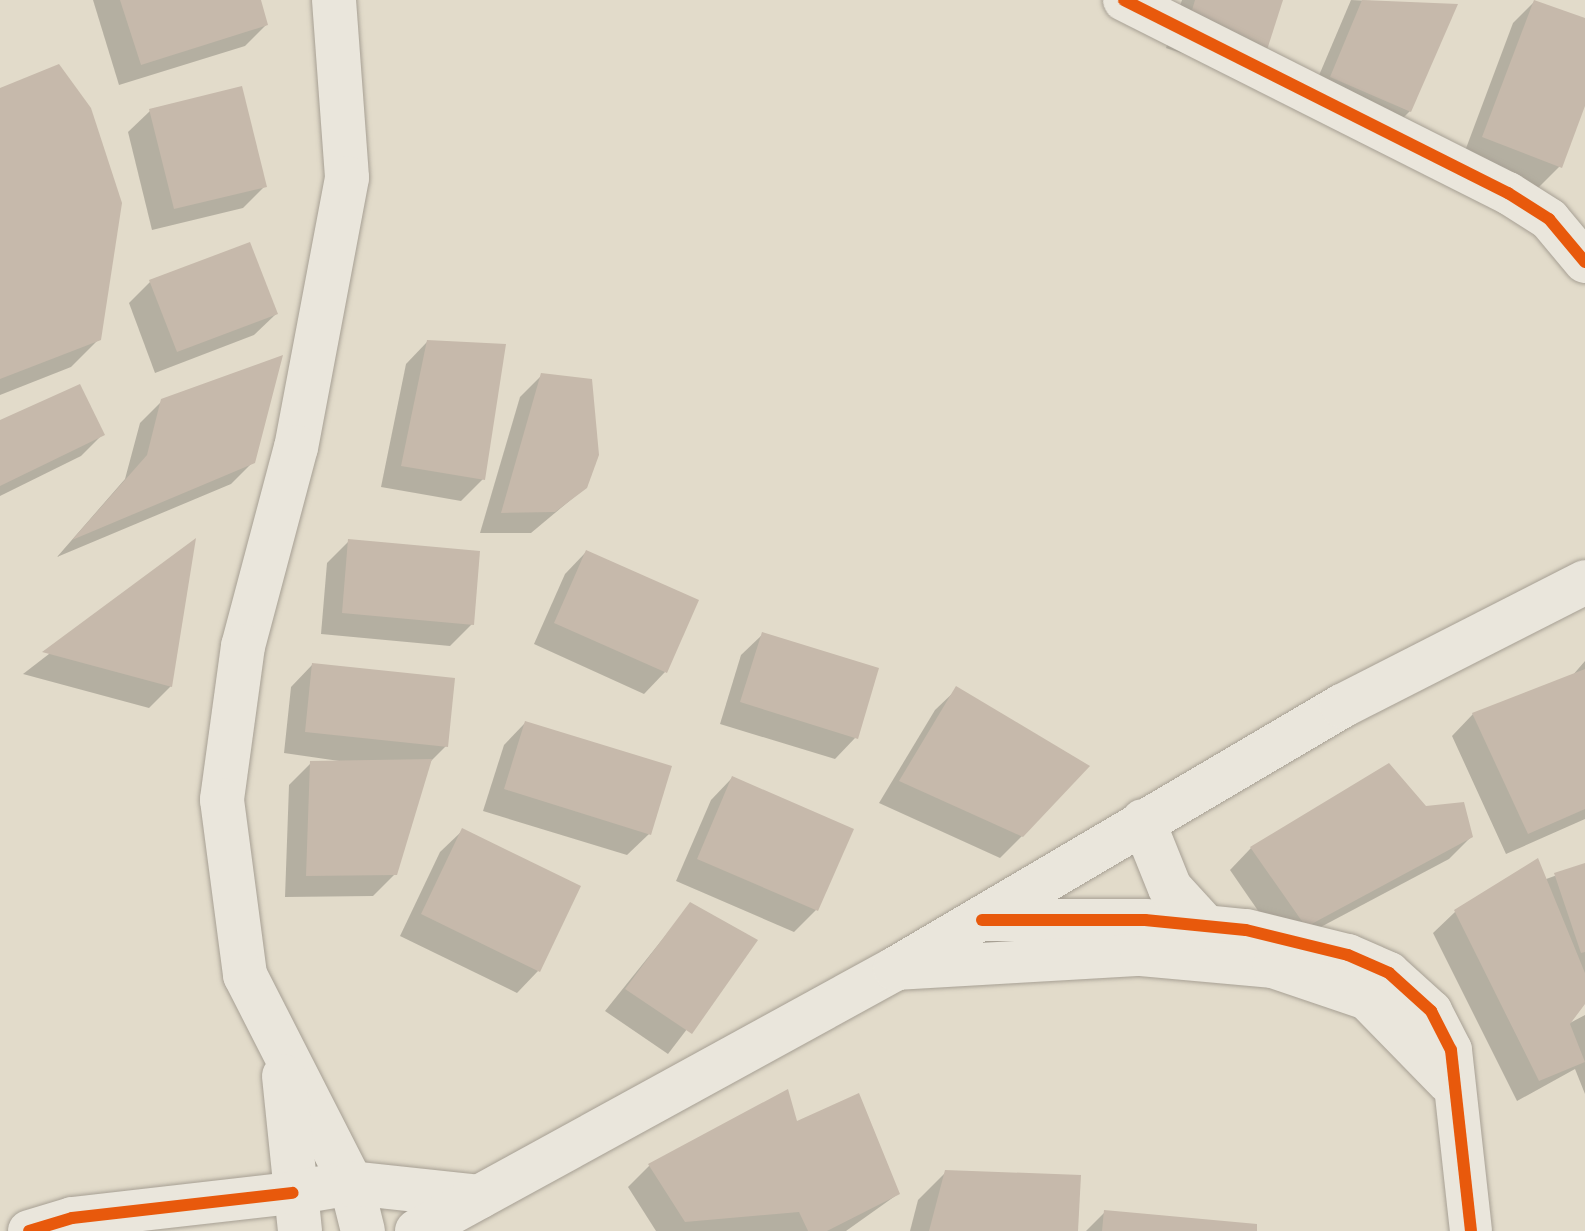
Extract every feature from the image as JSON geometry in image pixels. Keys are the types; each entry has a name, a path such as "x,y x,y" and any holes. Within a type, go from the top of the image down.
{"main road":[{"path":"334,0 347,178 296,447 243,646 222,800 245,975 283,1062 351,1183 363,1231"},
{"path":"417,1231 982,920 1143,821 1369,691 1585,582"},
{"path":"1143,821 1170,888 1205,926"},
{"path":"283,1062 296,1212 351,1183 479,1197"}],"street":[{"path":"1143,4 1508,193 1549,219 1585,262"},
{"path":"982,920 1205,926 1348,955 1389,973 1431,1011 1451,1050 1471,1231"},
{"path":"895,969 1141,955 1273,967 1367,999 1410,1035 1458,1094"},
{"path":"29,1231 157,1207 296,1212"},
{"path":"157,1207 221,1231"}],"building":[{"path":"120,0 261,0 268,25 141,65"},
{"path":"1195,0 1283,0 1266,53 1187,27"},
{"path":"1362,0 1458,4 1411,112 1330,77"},
{"path":"1534,0 1585,18 1585,106 1562,168 1482,137"},
{"path":"59,64 91,108 122,203 101,340 0,379 0,88"},
{"path":"242,86 267,187 174,209 149,109"},
{"path":"250,242 278,314 177,352 149,280"},
{"path":"427,340 506,344 485,480 401,466"},
{"path":"283,355 255,463 72,540 147,455 161,399"},
{"path":"541,373 592,379 599,455 587,488 555,512 501,513"},
{"path":"80,384 105,435 0,486 0,420"},
{"path":"196,538 172,687 42,652"},
{"path":"348,539 480,551 474,625 342,613"},
{"path":"586,550 699,600 667,673 554,623"},
{"path":"762,632 879,668 858,739 740,702"},
{"path":"312,663 455,678 448,747 305,732"},
{"path":"1585,669 1585,809 1528,834 1472,713"},
{"path":"956,686 1090,766 1023,837 899,781"},
{"path":"525,721 672,766 651,835 504,789"},
{"path":"432,759 397,875 306,876 310,761"},
{"path":"1389,763 1426,806 1464,802 1473,837 1306,927 1250,847"},
{"path":"732,776 854,829 818,911 697,859"},
{"path":"462,828 581,886 540,972 421,914"},
{"path":"1538,858 1585,973 1585,1004 1570,1024 1585,1062 1539,1081 1454,910"},
{"path":"1585,863 1585,952 1581,953 1554,873"},
{"path":"690,902 758,940 692,1034 625,989"},
{"path":"788,1089 797,1121 859,1093 900,1194 827,1231 808,1231 799,1212 685,1222 648,1164"},
{"path":"945,1170 1081,1175 1078,1231 929,1231"},
{"path":"1104,1210 1257,1224 1257,1231 1102,1231"}],"cycle path":[{"path":"1124,0 1508,193 1549,219 1585,262"},
{"path":"982,920 1145,920 1246,930 1348,955 1389,973 1431,1011 1451,1050 1471,1231"},
{"path":"29,1231 72,1218 293,1193"}]}
